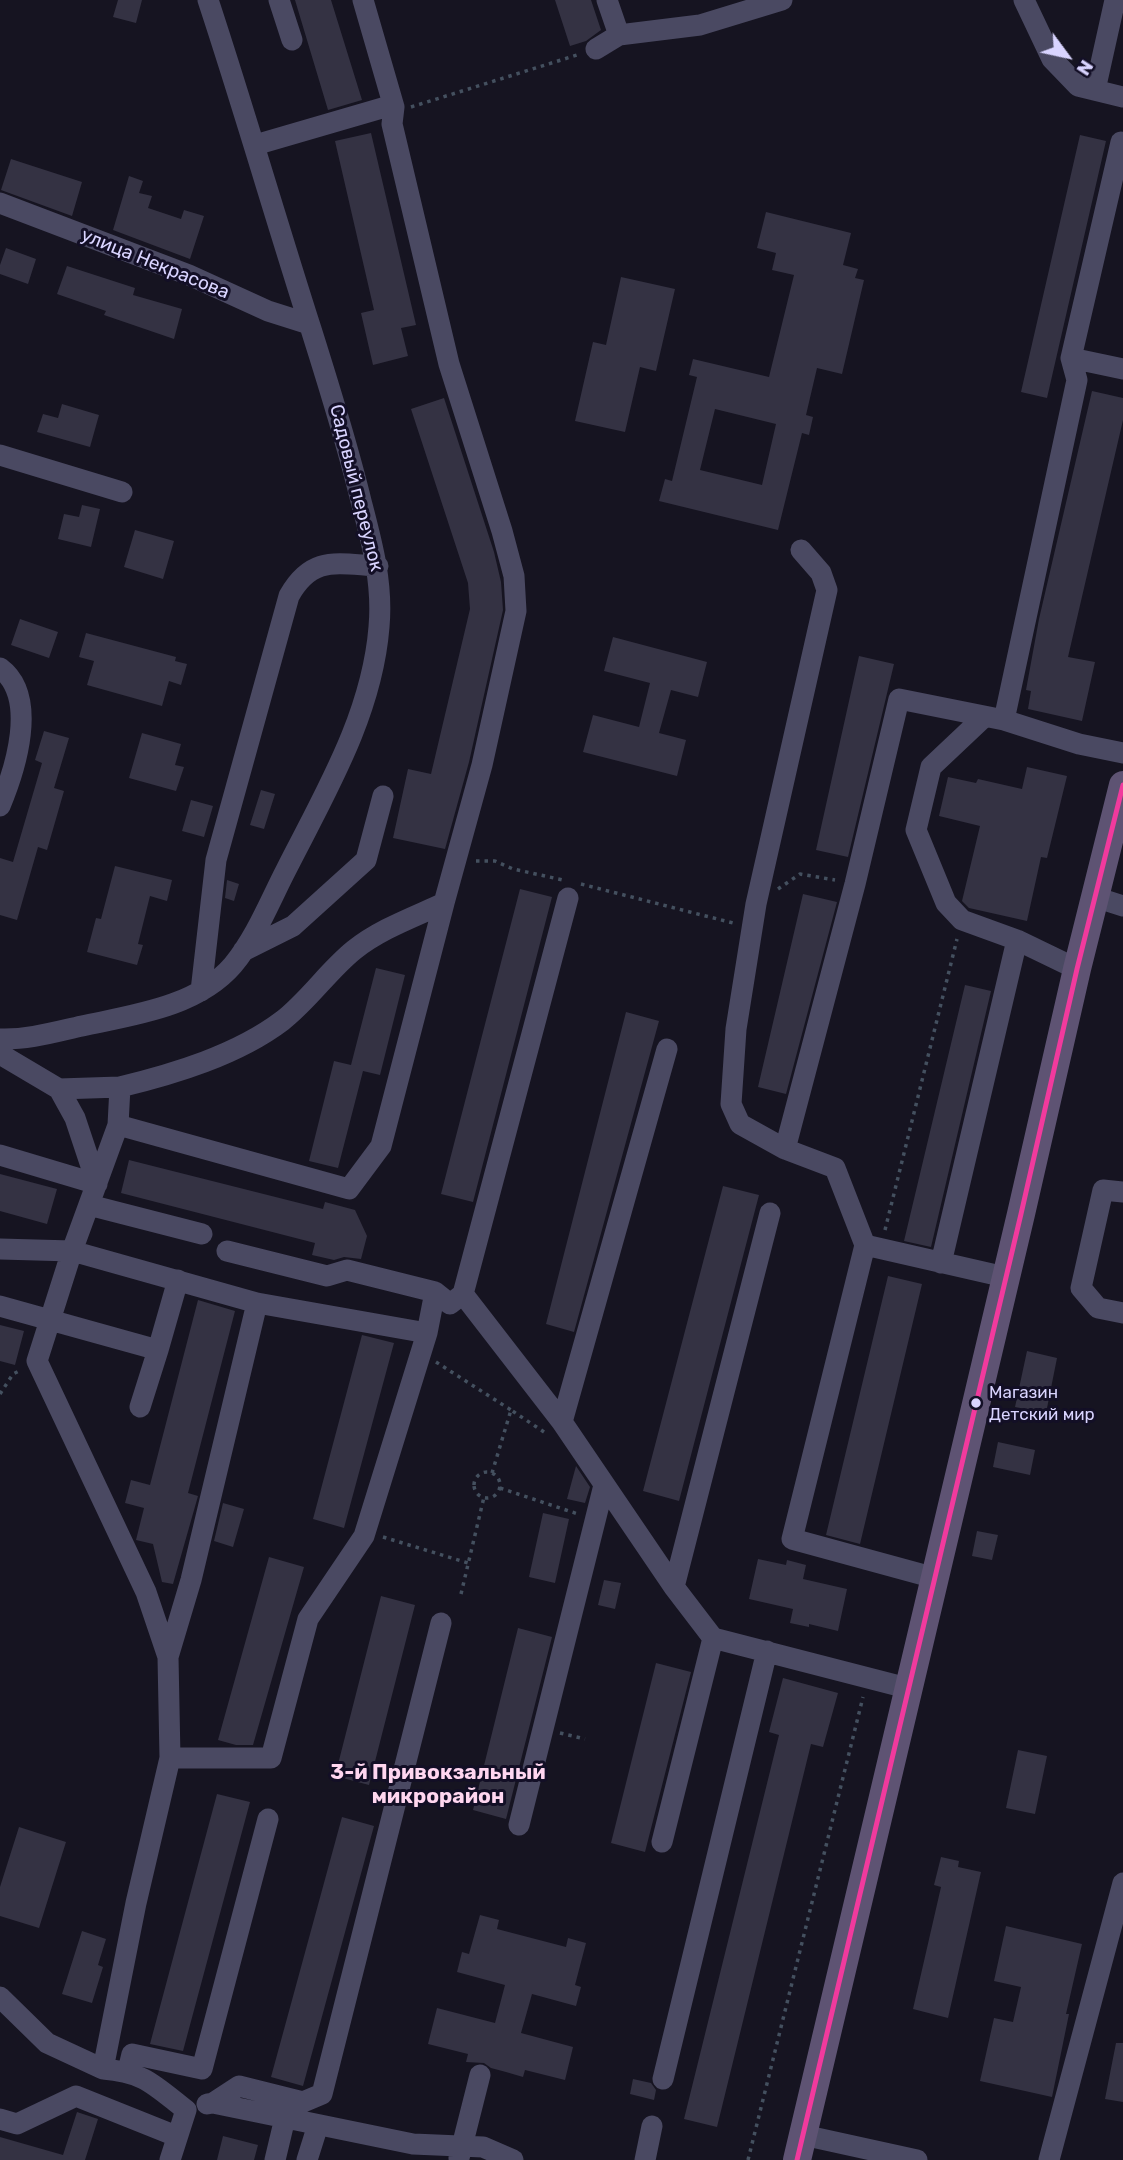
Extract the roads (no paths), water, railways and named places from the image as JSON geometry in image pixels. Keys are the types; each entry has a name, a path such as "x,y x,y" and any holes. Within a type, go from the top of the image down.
{"main road":[{"path":"800,2147 1077,969 1123,785"}],"street":[{"name":"Садовый переулок","path":"0,1039 28,1038 130,1016 179,1001 201,990 232,966 243,951 351,737 372,673 379,628 378,566 344,434 256,145 208,0"},
{"path":"279,0 292,40"},
{"path":"118,1125 348,1189 381,1146 482,765 516,611 514,576 449,364 392,124 394,110 363,0"},
{"path":"607,0 619,34"},
{"path":"596,49 619,34 700,25 726,8 782,0"},
{"path":"1024,0 1052,59 1078,86 1123,97"},
{"path":"1096,90 1115,0"},
{"path":"256,145 389,107 394,110"},
{"path":"1077,969 1017,940 962,920 946,903 916,830 931,767 994,719 1077,380 1071,358 1121,142"},
{"name":"улица Некрасова","path":"0,203 189,275 268,311 309,324"},
{"path":"1071,358 1123,369"},
{"path":"0,455 122,492"},
{"path":"801,550 821,573 827,590 756,904 736,1029 731,1104 740,1124 785,1149 835,1168 873,1247 792,1539 935,1578"},
{"path":"201,990 216,860 289,596 306,573 321,565 378,566"},
{"path":"0,668 7,673 15,690 21,713 21,741 10,782 0,806"},
{"path":"785,1149 855,884 899,699 994,719 1079,744 1123,753"},
{"path":"243,951 293,926 366,860 383,796"},
{"path":"227,1251 327,1276 347,1270 435,1292 450,1304 464,1294 570,887"},
{"path":"1095,897 1123,906"},
{"path":"59,1089 120,1087 170,1075 238,1046 281,1022 344,960 372,937 444,903"},
{"path":"941,1263 1017,940"},
{"path":"553,1427 667,1049"},
{"path":"0,1054 59,1089 75,1118 97,1184"},
{"path":"103,2069 135,1903 170,1758 168,1657 146,1592 37,1361 72,1251 118,1125 120,1087"},
{"path":"0,1155 97,1184"},
{"path":"1123,1192 1102,1190 1081,1288 1098,1308 1123,1312"},
{"path":"89,1205 202,1234"},
{"path":"674,1587 770,1213"},
{"path":"873,1247 1005,1277"},
{"path":"0,1249 72,1251 257,1303 424,1343"},
{"path":"140,1407 178,1280"},
{"path":"170,1758 271,1758 308,1619 365,1532 424,1343 435,1292"},
{"path":"464,1294 553,1427 604,1485 674,1587 713,1638 908,1688"},
{"path":"168,1657 191,1580 257,1303"},
{"path":"0,1306 158,1350"},
{"path":"519,1825 604,1485"},
{"path":"0,1997 47,2043 103,2069 128,2071 149,2081 186,2109 213,2103 239,2087 303,2102 322,2094 441,1623"},
{"path":"662,1842 713,1638"},
{"path":"663,2079 767,1651"},
{"path":"128,2071 132,2054 202,2070 268,1819"},
{"path":"1049,2160 1120,1912 1123,1883"},
{"path":"460,2153 480,2075"},
{"path":"0,2119 17,2124 76,2096 176,2136"},
{"path":"213,2103 318,2124 404,2151 460,2153 483,2147 513,2160"},
{"path":"170,2160 186,2109"},
{"path":"275,2160 285,2118"},
{"path":"307,2160 318,2124"},
{"path":"645,2160 652,2126"},
{"path":"800,2147 917,2160"}],"place":[{"name":"Магазин Детский мир","path":"976,1403"}],"district":[{"name":"3-й Привокзальный микрорайон","path":"438,1785"}]}
